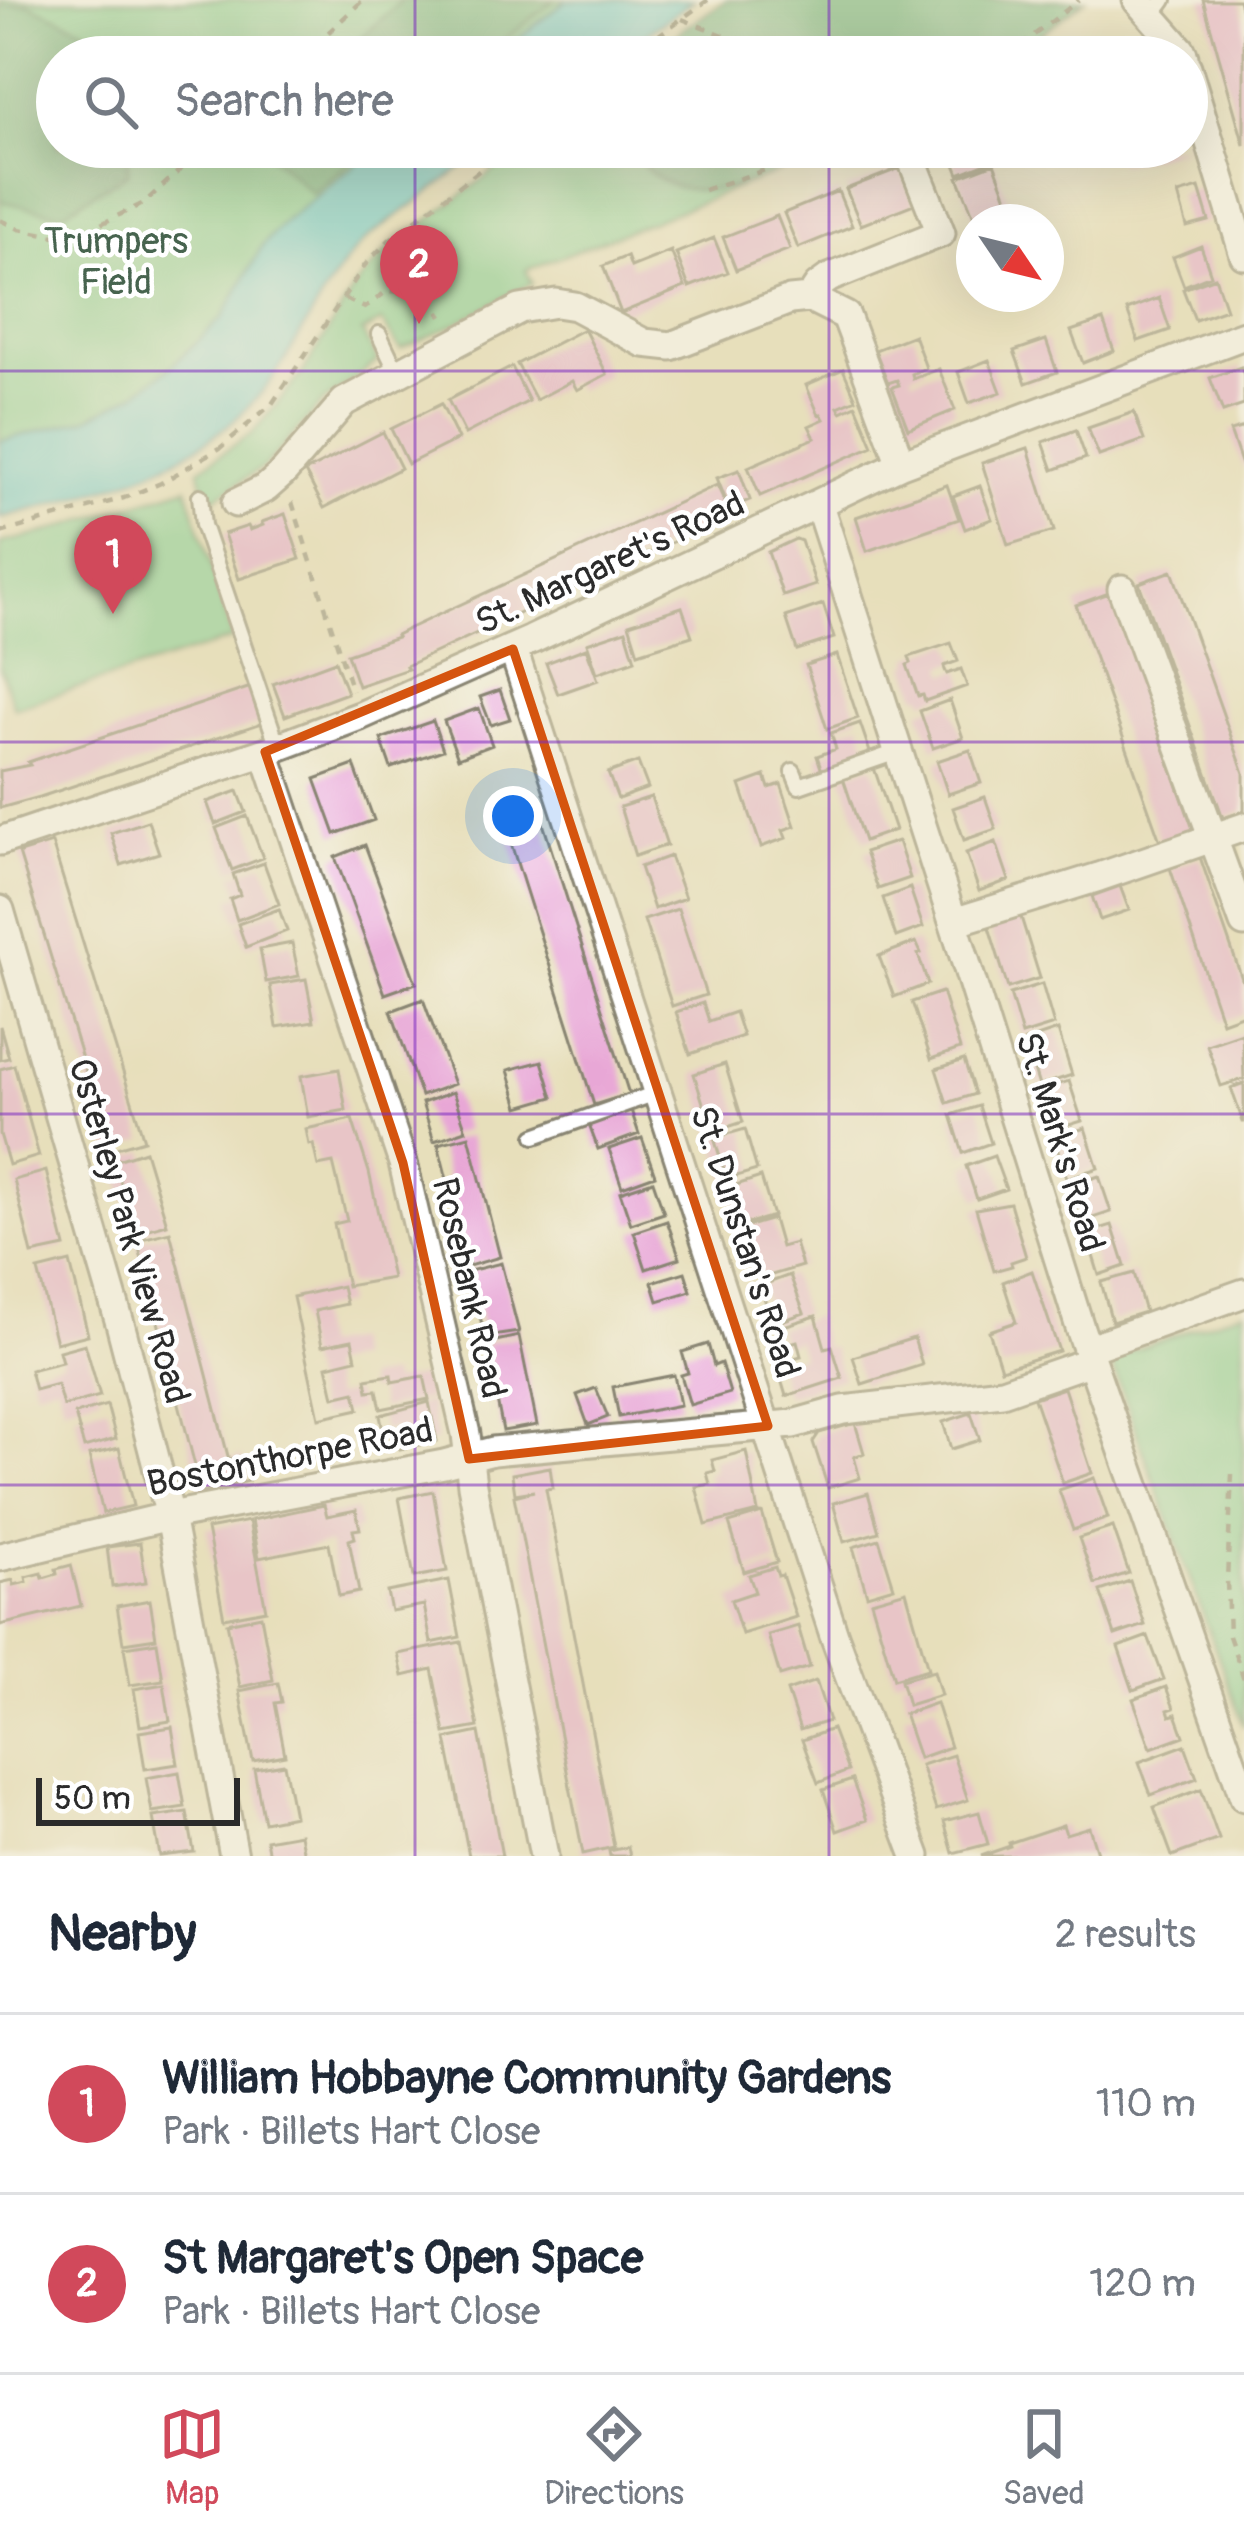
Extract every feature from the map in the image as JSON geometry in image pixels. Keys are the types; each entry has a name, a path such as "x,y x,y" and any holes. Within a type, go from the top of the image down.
{"street":[{"path":"1151,5 1172,36"},
{"path":"1208,137 1244,255"},
{"path":"810,298 830,278 941,233 915,168"},
{"path":"236,503 283,473 344,402 520,309 556,303 575,307 644,343 671,346 790,300 810,298 846,316 901,464"},
{"name":"St. Margaret's Road","path":"0,841 360,716 513,649 901,464 1244,335"},
{"name":"St. Mark's Road","path":"818,506 1089,1355 1244,1797"},
{"path":"1122,589 1244,923"},
{"name":"St. Dunstan's Road","path":"513,649 834,1635 916,1856"},
{"name":"Rosebank Road","path":"272,750 403,1163 466,1434 544,1856"},
{"path":"954,922 1244,826"},
{"name":"Osterley Park View Road","path":"0,910 121,1327 170,1516 234,1856"},
{"name":"Bostonthorpe Road","path":"0,1557 170,1516 493,1451 793,1424 843,1410 1002,1392 1244,1293"}],"lane":[{"path":"379,334 398,372"},
{"path":"200,496 203,525 272,750"},
{"path":"794,771 799,786 897,752"},
{"path":"535,1136 658,1092"}],"path":[{"path":"324,36 363,0"},
{"path":"658,36 708,0"},
{"path":"1033,36 1079,0"},
{"path":"682,19 726,36"},
{"path":"0,220 19,229 70,239 144,203 182,168"},
{"path":"0,533 124,498 161,483 220,448 272,404 365,265 389,240 483,168"},
{"path":"704,190 771,168"},
{"path":"343,298 365,308 387,292 415,293 436,308 460,341"},
{"path":"283,473 360,716"},
{"path":"1232,1474 1229,1636 1244,1679"}],"highlighted area":[{"path":"513,649 768,1426 469,1459 403,1163 265,752"}],"green space":[{"name":"Trumpers Field","path":"0,0 567,0 521,36 36,36 36,168 352,168 285,221 263,245 224,317 168,369 133,395 86,419 0,441"},
{"path":"402,0 555,0 510,36 363,36"},
{"path":"726,0 1085,0 1038,36 676,36"},
{"path":"29,4 91,36 36,36 36,168 128,168 128,173 60,214 0,201 0,6"},
{"path":"284,168 344,168 312,193"},
{"path":"497,168 788,168 526,270 532,283 400,349 382,322 362,332 378,361 322,403 265,466 207,503 199,469 252,433 302,374 355,287 384,254"},
{"path":"647,168 788,168 724,189 696,190 671,185"},
{"path":"187,487 233,639 14,708 0,667 0,543"},
{"path":"1244,1310 1244,1727 1112,1365 1117,1356"}],"water":[{"path":"567,0 694,0 643,36 521,36"},
{"path":"352,168 462,168 358,247 267,386 212,438 110,487 0,518 0,441 86,419 133,395 168,369 223,317 263,245 285,221"}],"building":[{"path":"1203,0 1239,0 1244,20 1244,145"},
{"path":"900,168 914,204 861,225 846,189"},
{"path":"996,168 1010,204 969,204 958,177"},
{"path":"1199,188 1209,221 1187,227 1178,194"},
{"path":"838,191 852,226 798,248 784,213"},
{"path":"777,216 790,249 736,270 723,237"},
{"path":"714,238 728,272 689,287 676,253"},
{"path":"1201,246 1211,275 1184,286 1173,257"},
{"path":"671,251 685,287 621,313 603,266 627,256 631,267"},
{"path":"1215,277 1226,309 1195,320 1183,289"},
{"path":"1159,298 1170,330 1138,341 1127,310"},
{"path":"1103,320 1114,351 1083,363 1071,331"},
{"path":"584,329 607,374 577,390 572,381 536,400 517,364"},
{"path":"914,335 926,368 912,374 913,379 939,369 955,410 908,429 892,387 899,385 897,380 888,383 875,350"},
{"path":"1046,340 1057,372 1026,383 1014,351"},
{"path":"989,360 1001,392 969,403 958,372"},
{"path":"512,367 529,401 465,434 448,400"},
{"path":"1241,367 1244,405 1223,412 1210,378"},
{"path":"843,369 856,399 838,407 841,412 856,405 873,446 760,496 748,467 815,438 809,426 824,419 806,385"},
{"path":"441,404 458,439 408,464 391,429"},
{"path":"1134,412 1144,440 1099,456 1088,428"},
{"path":"1244,427 1244,467 1243,468 1230,431"},
{"path":"1076,430 1086,458 1053,470 1043,442"},
{"path":"383,432 401,468 324,508 305,472"},
{"path":"1028,448 1054,531 1008,545 982,463"},
{"path":"739,470 750,500 729,508 717,478"},
{"path":"717,485 731,515 406,666 408,669 358,686 347,654 397,637"},
{"path":"947,485 959,519 867,551 856,517"},
{"path":"980,486 992,519 965,529 953,496"},
{"path":"285,514 300,559 239,579 224,534 248,526 250,530"},
{"path":"801,541 816,585 783,596 768,552"},
{"path":"1172,571 1244,773 1244,811 1223,818 1139,583"},
{"path":"1109,593 1193,829 1160,841 1076,605"},
{"path":"823,604 834,638 797,650 786,617"},
{"path":"682,607 692,636 638,653 629,624"},
{"path":"626,630 635,660 597,673 587,643"},
{"path":"951,643 958,661 944,666 945,670 947,674 961,669 967,686 925,701 923,695 918,696 907,665 909,657"},
{"path":"586,648 598,680 558,694 546,663"},
{"path":"837,655 858,718 827,729 806,665"},
{"path":"335,661 347,693 285,716 273,684"},
{"path":"251,687 262,723 0,808 0,771 30,765 28,762"},
{"path":"500,690 510,719 491,725 480,697"},
{"path":"950,700 963,738 933,748 920,711"},
{"path":"479,708 492,745 458,758 444,721"},
{"path":"433,721 443,750 391,768 381,739"},
{"path":"860,723 871,755 822,771 817,756 836,749 831,733"},
{"path":"970,750 981,783 948,794 937,761"},
{"path":"638,762 648,788 618,799 608,773"},
{"path":"354,765 374,820 335,834 315,779"},
{"path":"873,765 895,830 864,841 842,775"},
{"path":"765,776 769,788 781,784 795,826 783,830 786,838 761,847 740,785"},
{"path":"238,791 246,812 215,824 207,802"},
{"path":"534,795 629,1094 594,1105 499,806"},
{"path":"651,797 667,845 635,856 620,807"},
{"path":"985,797 996,829 964,840 953,808"},
{"path":"247,816 263,858 232,870 216,828"},
{"path":"148,821 159,853 121,865 111,833"},
{"path":"898,841 910,878 878,889 865,852"},
{"path":"996,842 1009,880 979,891 966,853"},
{"path":"52,843 144,1140 110,1150 19,853"},
{"path":"365,845 416,983 385,994 335,857"},
{"path":"670,856 685,898 654,909 640,867"},
{"path":"1200,857 1244,985 1244,1014 1222,1022 1170,868"},
{"path":"264,863 279,904 237,920 230,899 240,895 233,874"},
{"path":"1120,886 1129,910 1100,920 1092,896"},
{"path":"910,888 923,927 896,937 883,898"},
{"path":"279,909 287,931 246,947 238,924"},
{"path":"678,909 706,995 672,1006 644,920"},
{"path":"1020,914 1040,978 1008,988 988,924"},
{"path":"916,942 928,984 894,997 879,956"},
{"path":"292,943 299,976 266,982 260,949"},
{"path":"306,979 314,1021 277,1027 270,985"},
{"path":"1042,984 1054,1025 1022,1035 1010,994"},
{"path":"942,992 960,1049 931,1059 912,1002"},
{"path":"423,999 454,1084 421,1096 391,1011"},
{"path":"703,1003 709,1021 735,1012 743,1036 690,1054 676,1012"},
{"path":"0,1026 9,1058 0,1060"},
{"path":"1058,1030 1072,1075 1039,1086 1025,1041"},
{"path":"1242,1033 1244,1079 1221,1086 1207,1045"},
{"path":"964,1060 975,1094 947,1103 936,1069"},
{"path":"542,1061 553,1097 519,1107 508,1070"},
{"path":"725,1064 743,1122 712,1132 694,1074"},
{"path":"14,1065 39,1156 9,1165 0,1134 0,1069"},
{"path":"339,1069 346,1110 308,1117 301,1076"},
{"path":"1069,1081 1082,1121 1053,1130 1040,1090"},
{"path":"1244,1083 1244,1122 1243,1122 1231,1088"},
{"path":"453,1092 466,1130 434,1141 422,1103"},
{"path":"979,1106 991,1143 963,1153 951,1115"},
{"path":"631,1110 639,1134 598,1149 589,1125"},
{"path":"352,1119 392,1278 347,1286 334,1224 347,1221 333,1163 318,1166 306,1129"},
{"path":"1085,1128 1098,1168 1067,1178 1054,1138"},
{"path":"745,1129 757,1170 727,1179 714,1138"},
{"path":"469,1136 500,1257 469,1266 438,1144"},
{"path":"642,1138 655,1175 622,1187 609,1149"},
{"path":"145,1151 167,1224 136,1233 114,1161"},
{"path":"994,1156 1006,1189 977,1199 966,1166"},
{"path":"46,1171 65,1247 32,1254 14,1180"},
{"path":"1099,1176 1111,1212 1081,1222 1070,1189"},
{"path":"761,1177 773,1216 742,1225 730,1187"},
{"path":"653,1181 664,1213 631,1224 620,1192"},
{"path":"1010,1203 1026,1257 994,1271 976,1209"},
{"path":"773,1219 781,1247 795,1243 802,1266 762,1278 759,1268 754,1270 742,1228"},
{"path":"667,1221 680,1258 646,1269 634,1232"},
{"path":"1112,1225 1125,1266 1099,1275 1086,1233"},
{"path":"170,1232 229,1460 242,1456 248,1481 202,1493 137,1240"},
{"path":"70,1262 88,1335 56,1343 38,1270"},
{"path":"501,1263 519,1332 485,1337 469,1271"},
{"path":"1032,1271 1059,1351 1001,1369 989,1331 1016,1322 1003,1282"},
{"path":"685,1272 691,1291 658,1301 652,1282"},
{"path":"1134,1273 1145,1312 1112,1322 1101,1282"},
{"path":"790,1275 804,1313 773,1324 760,1286"},
{"path":"342,1286 346,1304 315,1311 322,1346 352,1340 356,1359 327,1366 334,1397 355,1392 359,1409 319,1418 293,1297"},
{"path":"816,1316 825,1348 832,1346 842,1378 786,1396 776,1363 801,1356 797,1341 783,1345 777,1328"},
{"path":"519,1336 537,1425 503,1431 486,1343"},
{"path":"914,1338 922,1365 862,1384 853,1357"},
{"path":"85,1344 100,1396 63,1406 57,1384 35,1390 30,1370 62,1362 59,1351"},
{"path":"708,1344 714,1366 721,1363 730,1393 690,1405 681,1375 688,1373 682,1352"},
{"path":"391,1375 392,1382 424,1376 429,1399 381,1409 377,1390 368,1391 366,1379"},
{"path":"674,1375 680,1405 619,1417 613,1387"},
{"path":"596,1388 608,1417 588,1425 577,1395"},
{"path":"1064,1388 1092,1473 1063,1483 1034,1398"},
{"path":"429,1402 437,1441 400,1449 395,1429 383,1431 380,1415"},
{"path":"107,1405 116,1439 84,1448 75,1414"},
{"path":"971,1413 980,1440 951,1449 943,1422"},
{"path":"855,1423 864,1453 854,1457 860,1478 828,1488 813,1442 819,1433"},
{"path":"119,1448 133,1506 103,1513 89,1455"},
{"path":"746,1451 758,1512 706,1525 696,1487 710,1484 707,1473 715,1471 712,1460"},
{"path":"550,1467 553,1488 546,1489 614,1847 583,1854 514,1496 534,1491 515,1494 512,1474"},
{"path":"1094,1478 1108,1518 1073,1530 1059,1490"},
{"path":"433,1491 447,1571 414,1577 399,1498"},
{"path":"868,1493 879,1532 844,1542 833,1503"},
{"path":"324,1505 327,1516 356,1510 360,1529 353,1530 355,1538 349,1540 359,1592 339,1596 329,1544 259,1558 252,1520"},
{"path":"762,1513 777,1562 744,1572 729,1523"},
{"path":"249,1521 266,1610 224,1618 207,1529"},
{"path":"1113,1527 1129,1573 1095,1584 1079,1538"},
{"path":"879,1539 894,1587 867,1595 853,1547"},
{"path":"140,1543 146,1582 112,1587 107,1547"},
{"path":"71,1565 81,1606 0,1625 0,1583 27,1582 26,1577 42,1573 43,1578"},
{"path":"775,1567 796,1617 742,1634 731,1600 755,1592 749,1575"},
{"path":"449,1580 460,1637 431,1643 424,1605 391,1611 387,1592"},
{"path":"1130,1581 1145,1625 1115,1635 1100,1591"},
{"path":"906,1591 928,1669 894,1679 871,1601"},
{"path":"150,1600 156,1638 123,1643 117,1606"},
{"path":"261,1616 273,1680 240,1687 227,1623"},
{"path":"798,1626 810,1667 780,1676 768,1635"},
{"path":"1148,1636 1164,1679 1133,1690 1118,1647"},
{"path":"157,1642 163,1680 130,1685 124,1647"},
{"path":"461,1642 478,1727 445,1733 432,1669 403,1676 398,1654"},
{"path":"934,1671 941,1695 908,1705 901,1680"},
{"path":"816,1681 829,1721 800,1730 787,1691"},
{"path":"278,1683 282,1702 275,1703 285,1755 253,1761 239,1691"},
{"path":"164,1684 170,1721 140,1726 134,1689"},
{"path":"1166,1687 1174,1708 1168,1710 1170,1716 1176,1714 1184,1736 1151,1748 1133,1699"},
{"path":"936,1703 950,1747 919,1758 904,1714"},
{"path":"172,1727 178,1764 145,1769 139,1732"},
{"path":"832,1729 848,1771 818,1783 802,1740"},
{"path":"479,1732 502,1856 469,1856 446,1739"},
{"path":"1185,1745 1197,1778 1151,1795 1139,1762"},
{"path":"953,1755 968,1800 936,1810 921,1765"},
{"path":"284,1764 294,1816 264,1822 254,1769"},
{"path":"179,1772 185,1807 152,1812 146,1778"},
{"path":"852,1780 867,1820 837,1831 823,1790"},
{"path":"1201,1789 1219,1839 1172,1856 1154,1807"},
{"path":"187,1812 194,1852 160,1856 153,1817"},
{"path":"979,1812 988,1844 953,1853 944,1821"},
{"path":"1063,1825 1066,1834 1089,1827 1098,1856 981,1856 1009,1843"},
{"path":"300,1834 304,1856 269,1856 266,1840"},
{"path":"628,1847 630,1856 610,1856 609,1851"}],"place":[{"name":"St Margaret's Open Space","path":"419,324"},
{"name":"William Hobbayne Community Gardens","path":"113,614"}]}
